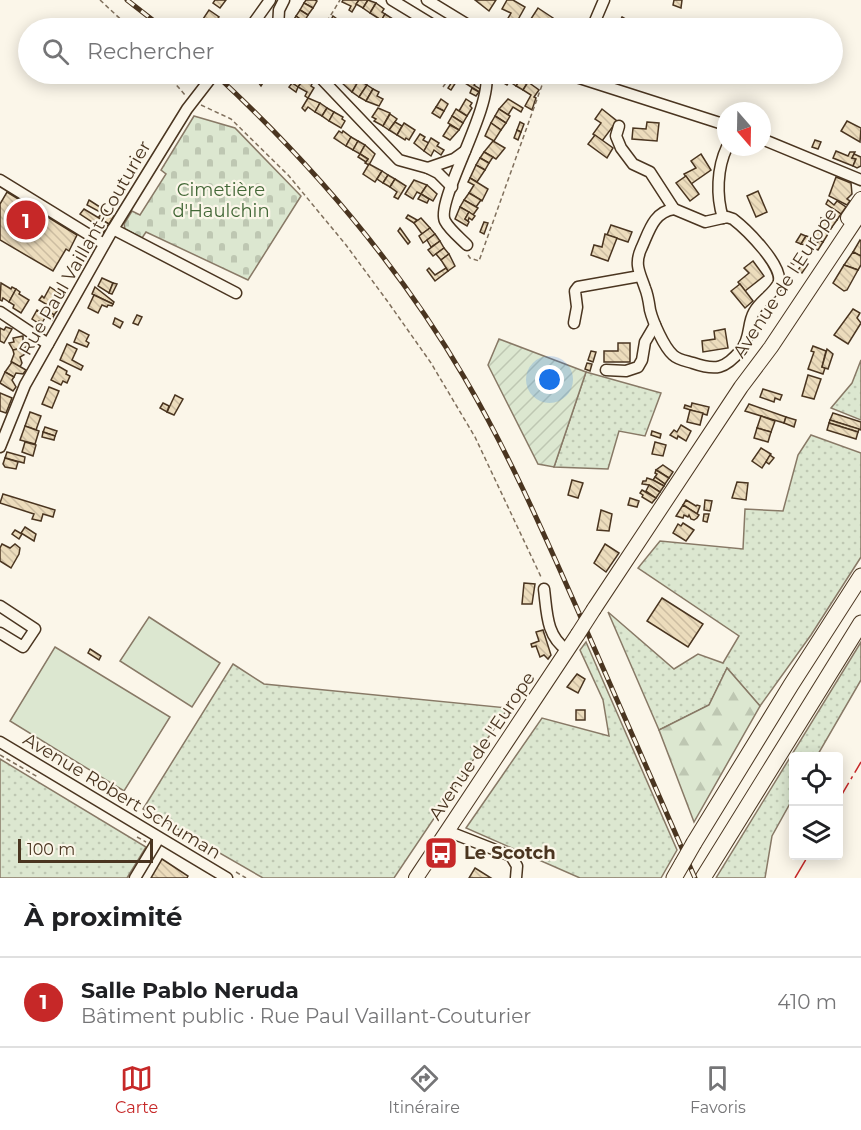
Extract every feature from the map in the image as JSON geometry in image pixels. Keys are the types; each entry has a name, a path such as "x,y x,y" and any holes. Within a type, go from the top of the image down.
{"highway":[{"path":"674,878 791,685 861,576"},
{"path":"704,876 861,623"}],"main road":[{"name":"Avenue de l'Europe","path":"416,878 741,387 792,301 861,198"},
{"name":"Avenue de l'Europe","path":"741,387 771,347 861,212"}],"street":[{"path":"258,18 270,0"},
{"path":"279,18 279,10 285,0"},
{"path":"392,0 422,18"},
{"path":"427,0 457,18"},
{"path":"596,18 604,0"},
{"name":"Rue Paul Vaillant-Couturier","path":"0,447 3,426 112,229 204,84"},
{"path":"326,84 396,158 438,173 452,187"},
{"path":"467,245 444,219 444,212 487,91 487,84"},
{"path":"601,84 717,122"},
{"path":"618,126 616,136 621,148 633,164 650,172 674,209 705,222 730,218 737,222 769,257 779,276 779,282 775,288 753,313 743,347 727,364 719,367 707,368 673,355 655,325 640,276 638,260 654,221 661,214 674,209"},
{"path":"771,143 861,180"},
{"path":"428,168 454,159 465,151"},
{"path":"723,156 719,176 719,199 723,218"},
{"path":"0,180 104,244"},
{"path":"112,229 236,293"},
{"path":"574,323 577,307 575,291 578,287 640,276"},
{"path":"0,312 48,344"},
{"path":"606,370 626,370 638,367 647,338 655,325"},
{"path":"544,589 551,633 556,642 567,650"},
{"path":"0,606 35,629 23,647 0,633"},
{"name":"Avenue Robert Schuman","path":"0,742 227,878"},
{"path":"447,831 512,856 517,866 516,878"},
{"path":"135,878 159,838"}],"path":[{"path":"100,0 119,18"},
{"path":"329,18 340,0"},
{"path":"177,84 192,101 236,123 304,194 375,283 431,363 475,437 537,566 544,589"},
{"path":"467,245 468,256 479,261 542,84"}],"green space":[{"name":"Cimetière d'Haulchin","path":"194,116 235,128 301,196 248,280 146,232 142,238 125,229 124,224 132,211 140,215 166,174 161,170"},
{"path":"499,339 586,372 554,467 538,464 488,365"},
{"path":"861,360 861,420 831,408 852,383"},
{"path":"586,372 661,393 645,436 619,431 608,469 554,467"},
{"path":"811,435 861,453 861,557 811,635 760,706 727,668 709,705 659,730 608,612 674,669 698,654 723,663 739,636 638,568 660,541 743,549 745,509 783,511 798,455"},
{"path":"149,617 220,663 192,707 120,661"},
{"path":"586,642 677,850 661,878 580,878 466,828 542,718 609,736 603,700 580,650"},
{"path":"861,642 861,680 819,752 793,752"},
{"path":"55,647 170,717 124,791 10,721"},
{"path":"233,664 264,684 508,708 394,878 263,878 143,809"},
{"path":"727,668 760,706 694,822 659,730 709,705"},
{"path":"0,759 146,847 127,878 0,878"},
{"path":"789,759 789,805 772,836 765,878 716,878"}],"building":[{"path":"215,0 226,0 220,8 213,3"},
{"path":"306,0 317,1 313,8 304,3"},
{"path":"343,0 359,0 352,12 349,10 351,6 342,2"},
{"path":"359,0 368,0 363,8 356,4"},
{"path":"368,0 376,3 370,13 363,8"},
{"path":"475,0 496,0 489,11"},
{"path":"507,0 513,0 525,7 519,18 508,18 511,13 502,9"},
{"path":"674,0 682,0 681,8 673,5"},
{"path":"304,3 313,8 308,15 300,10"},
{"path":"376,3 384,9 382,12 385,14 383,18 378,18 370,13"},
{"path":"538,8 553,18 532,18"},
{"path":"209,10 219,17 218,18 204,18"},
{"path":"300,10 308,15 306,18 296,16"},
{"path":"294,84 298,87 296,92 289,87"},
{"path":"300,84 312,84 314,88 308,98 305,96 307,92 298,87"},
{"path":"343,84 357,84 352,92"},
{"path":"357,84 367,85 359,97 352,92"},
{"path":"467,84 475,84 480,89 479,92"},
{"path":"517,84 527,84 523,90 516,86"},
{"path":"527,84 531,84 539,90 534,97 536,98 532,110 525,106 531,95 523,90"},
{"path":"367,85 373,89 366,101 359,97"},
{"path":"472,88 479,92 476,96 470,93"},
{"path":"373,89 379,92 377,96 383,99 379,106 366,101"},
{"path":"308,98 320,103 315,112 308,107 305,111 302,108"},
{"path":"441,99 448,104 444,111 436,107"},
{"path":"466,99 472,103 467,116 459,111"},
{"path":"508,99 523,108 521,112 513,107 508,115 499,109"},
{"path":"320,103 327,108 322,116 315,112"},
{"path":"436,107 444,111 440,118 432,113"},
{"path":"327,108 334,112 329,121 322,116"},
{"path":"378,108 390,113 383,126 374,121 376,119 372,117"},
{"path":"456,109 467,116 463,123 452,116"},
{"path":"499,109 510,116 506,123 495,116"},
{"path":"602,109 617,121 602,141 593,134 601,123 595,119"},
{"path":"334,112 343,117 345,121 341,128 329,121"},
{"path":"390,114 397,119 389,130 383,126"},
{"path":"452,116 463,123 459,130 448,123"},
{"path":"495,116 506,123 501,130 491,123"},
{"path":"847,121 861,128 860,142 841,131"},
{"path":"395,122 402,126 397,135 389,130"},
{"path":"520,122 524,124 521,132 517,130"},
{"path":"647,122 659,123 657,141 632,139 633,128 646,129"},
{"path":"404,123 415,130 409,140 397,135"},
{"path":"491,123 501,130 494,141 485,136"},
{"path":"450,125 459,130 450,140 443,136"},
{"path":"517,130 521,132 518,140 514,138"},
{"path":"339,131 351,137 346,146 334,138"},
{"path":"420,134 425,137 423,140 429,143 424,151 414,143"},
{"path":"595,135 613,148 607,158 588,144"},
{"path":"351,137 358,141 353,150 346,146"},
{"path":"431,138 439,143 437,146 444,150 441,155 434,150 431,156 424,151"},
{"path":"815,140 821,142 818,149 812,147"},
{"path":"358,141 365,145 360,154 353,150"},
{"path":"493,141 505,148 496,159 484,152"},
{"path":"365,145 375,154 369,165 365,163 368,159 360,154"},
{"path":"836,151 848,156 850,152 855,152 852,158 856,159 853,166 833,158"},
{"path":"484,152 493,157 489,163 480,158"},
{"path":"360,154 368,159 366,162 358,157"},
{"path":"701,154 711,170 691,184 684,174 696,168 691,161"},
{"path":"854,154 861,157 861,166 857,168 853,166 856,159 852,158"},
{"path":"480,158 489,163 485,170 476,165"},
{"path":"369,164 382,171 375,182 363,174"},
{"path":"476,165 485,170 477,182 470,178"},
{"path":"382,171 388,175 383,183 377,179"},
{"path":"388,175 395,179 390,187 383,183"},
{"path":"686,176 699,194 690,201 676,183"},
{"path":"836,177 851,183 852,194 847,199 850,201 847,205 829,196"},
{"path":"470,178 488,189 482,201 469,193 474,185 468,182"},
{"path":"395,179 406,186 398,199 394,197 397,192 390,187"},
{"path":"414,180 427,185 421,194 417,192 413,199 405,194"},
{"path":"427,185 437,194 433,201 421,194"},
{"path":"758,191 767,212 756,217 747,196"},
{"path":"7,192 77,235 69,251 66,249 53,271 0,240 0,204"},
{"path":"469,193 481,200 476,207 464,200"},
{"path":"421,194 429,199 427,203 418,199"},
{"path":"89,200 114,216 109,224 98,218 102,213 87,205"},
{"path":"464,200 478,208 473,215 460,207"},
{"path":"828,200 834,205 837,201 846,207 841,214 826,204"},
{"path":"460,207 469,212 465,219 469,222 467,226 455,219"},
{"path":"832,208 841,214 837,220 828,215"},
{"path":"84,209 109,224 102,235 92,229 95,224 80,214"},
{"path":"469,212 475,216 472,220 469,218 468,221 465,219"},
{"path":"408,215 417,220 414,223 406,218"},
{"path":"828,215 837,220 832,227 821,219 825,220"},
{"path":"421,218 430,228 422,234 414,223"},
{"path":"824,221 832,227 828,234 818,227"},
{"path":"484,222 488,223 484,234 480,232"},
{"path":"611,225 632,232 628,242 607,235"},
{"path":"400,228 410,242 408,244 398,231"},
{"path":"430,228 435,234 423,243 419,236"},
{"path":"822,230 828,234 823,242 813,238 817,231 821,233"},
{"path":"435,234 440,241 431,247 427,240"},
{"path":"605,234 617,238 608,261 591,255 594,245 602,247"},
{"path":"801,234 806,236 801,244 796,242"},
{"path":"806,236 810,237 805,245 801,244"},
{"path":"810,237 815,239 809,247 805,245"},
{"path":"815,239 819,240 814,248 809,247"},
{"path":"819,240 823,242 818,250 814,248"},
{"path":"440,241 444,248 433,256 428,250"},
{"path":"861,241 861,256 853,252"},
{"path":"444,248 449,254 441,260 436,254"},
{"path":"853,252 861,256 861,265 858,270 844,265"},
{"path":"449,254 455,266 448,271 441,260"},
{"path":"753,261 764,276 745,291 738,282 749,273 744,268"},
{"path":"804,262 808,264 802,273 798,270"},
{"path":"844,265 858,270 847,290 844,291 833,283"},
{"path":"429,268 435,275 446,268 448,271 435,281 427,270"},
{"path":"102,278 113,283 109,293 98,286"},
{"path":"1,283 11,289 12,287 16,289 9,302 3,298 2,301 0,300"},
{"path":"113,283 117,284 112,294 109,293"},
{"path":"740,284 753,301 745,308 731,291"},
{"path":"50,287 62,295 57,303 54,301 51,307 39,300 42,296 44,298"},
{"path":"95,287 114,302 113,304 92,294"},
{"path":"16,289 20,292 19,294 29,300 21,313 9,302"},
{"path":"94,295 113,304 112,306 102,305 98,313 88,308"},
{"path":"48,306 57,311 54,315 46,310"},
{"path":"45,308 54,315 52,320 46,316 42,323 39,321 38,323 32,319 37,310 42,313"},
{"path":"853,309 860,313 857,318 861,323 848,344 834,335"},
{"path":"137,315 142,317 138,325 133,323"},
{"path":"115,318 123,322 120,328 113,324"},
{"path":"6,327 12,329 4,343 0,341 0,328 4,330"},
{"path":"725,329 728,348 703,352 702,341 715,339 714,331"},
{"path":"79,330 89,335 86,341 89,343 87,347 74,342"},
{"path":"23,336 23,342 26,342 28,347 13,350 9,343 14,342 13,338"},
{"path":"618,343 630,343 630,362 604,362 604,351 618,351"},
{"path":"67,344 77,349 72,360 83,366 81,370 60,360"},
{"path":"813,346 826,351 822,367 825,368 823,374 808,369 814,352 811,351"},
{"path":"28,347 27,353 20,357 22,363 20,367 11,362 13,350"},
{"path":"827,349 833,354 828,369 822,367"},
{"path":"591,351 596,352 593,362 588,360"},
{"path":"12,362 26,370 23,374 16,373 14,377 5,372"},
{"path":"587,363 592,364 590,371 585,369"},
{"path":"58,366 67,371 66,374 70,376 67,383 63,381 61,385 51,380"},
{"path":"5,372 14,377 12,380 16,387 13,391 0,383"},
{"path":"808,375 821,379 814,399 802,396"},
{"path":"49,387 59,391 52,408 42,404"},
{"path":"763,389 782,395 780,400 775,398 774,402 760,397"},
{"path":"0,393 12,398 6,413 0,411"},
{"path":"175,395 183,399 174,415 167,412"},
{"path":"163,403 169,406 167,412 160,408"},
{"path":"692,403 709,407 707,415 684,408 685,405 691,407"},
{"path":"749,404 786,417 784,423 745,411"},
{"path":"690,410 703,413 700,425 687,422"},
{"path":"30,412 41,416 36,430 25,426"},
{"path":"833,413 861,422 861,430 830,420"},
{"path":"761,416 775,421 771,432 757,428"},
{"path":"786,417 796,420 794,427 784,423"},
{"path":"830,420 859,429 858,432 829,423"},
{"path":"829,423 858,432 856,439 827,430"},
{"path":"681,425 691,431 686,441 678,436 677,439 670,435 674,430 677,432"},
{"path":"25,426 39,431 35,444 20,440"},
{"path":"45,427 57,431 55,436 43,432"},
{"path":"757,428 771,432 768,442 754,438"},
{"path":"652,431 661,434 660,438 651,435"},
{"path":"43,432 55,436 54,440 42,437"},
{"path":"25,442 36,445 33,456 22,452"},
{"path":"655,442 666,445 663,456 652,454"},
{"path":"761,448 771,454 762,468 752,461"},
{"path":"7,452 25,457 24,463 5,458"},
{"path":"770,455 774,458 769,464 766,462"},
{"path":"5,458 18,462 16,469 5,467 3,464"},
{"path":"663,465 673,472 669,478 656,470"},
{"path":"656,470 669,478 665,484 655,477"},
{"path":"655,477 665,484 664,486 653,480"},
{"path":"647,478 664,486 660,492 649,485 642,484"},
{"path":"572,480 583,483 578,498 568,495"},
{"path":"737,482 748,483 746,500 732,498"},
{"path":"649,485 660,492 656,498 646,491"},
{"path":"642,490 656,498 652,503 642,497 640,493"},
{"path":"3,494 55,510 53,517 43,514 41,521 32,519 34,514 0,503"},
{"path":"630,498 639,501 637,507 628,505"},
{"path":"686,500 700,506 697,514 683,505"},
{"path":"705,500 712,501 710,511 704,510"},
{"path":"683,505 699,515 697,518 694,520 689,515 688,517 684,515 683,518 676,516"},
{"path":"601,510 612,514 609,531 597,530"},
{"path":"704,514 709,514 707,522 703,521"},
{"path":"683,523 694,530 686,541 673,533 678,524 681,526"},
{"path":"25,527 36,534 34,541 21,533"},
{"path":"15,530 22,534 19,539 12,534"},
{"path":"2,544 10,548 15,544 20,548 11,568 0,561"},
{"path":"605,544 619,553 606,572 594,563"},
{"path":"524,583 535,584 532,604 522,604"},
{"path":"662,598 703,624 688,647 647,621"},
{"path":"543,630 551,655 548,659 544,655 540,657 536,646 532,647 531,644 539,641 536,632"},
{"path":"90,649 101,656 99,660 88,653"},
{"path":"577,674 585,679 578,693 567,687"},
{"path":"576,710 585,710 585,720 576,720"},
{"path":"162,859 188,876 187,878 151,878"},
{"path":"475,868 491,878 469,878"}],"railway":[{"path":"127,0 150,18"},
{"path":"226,84 285,143 351,216 411,294 464,377 495,432 536,518 695,878"}],"power":[{"path":"843,793 861,762"},
{"path":"795,878 806,860"}],"place":[{"name":"Salle Pablo Neruda","path":"26,220"},
{"name":"Le Scotch","path":"441,853"}]}
